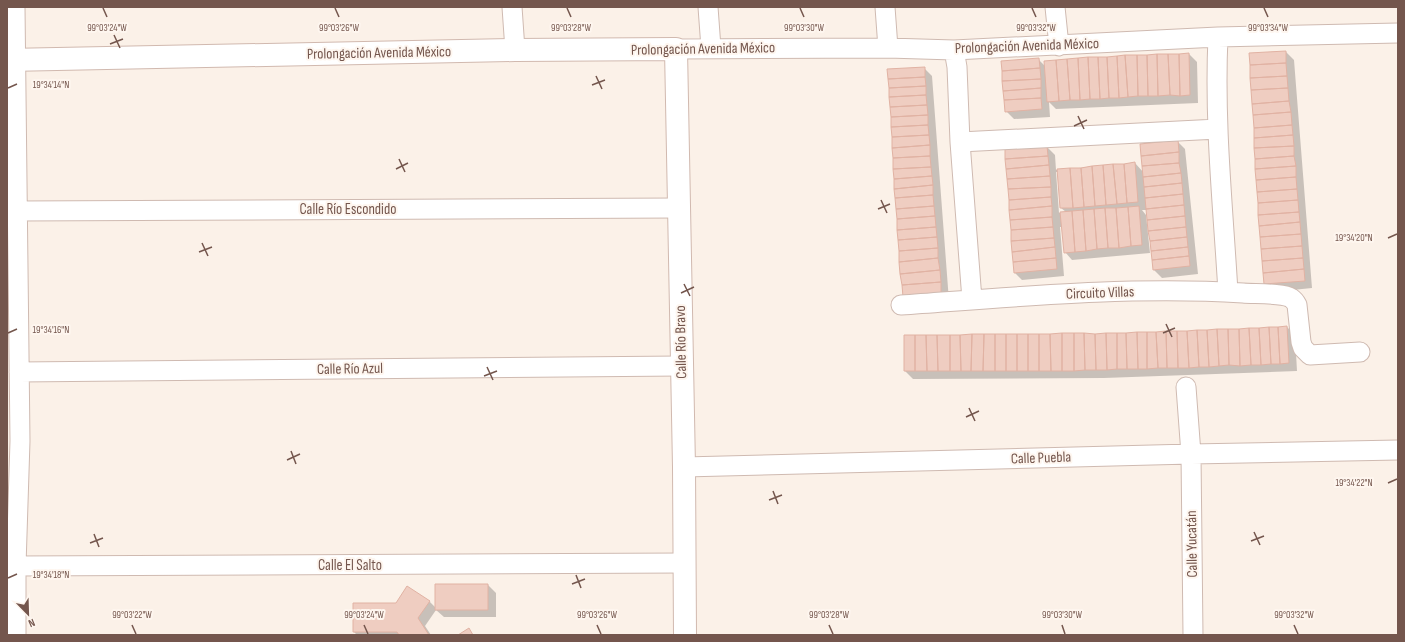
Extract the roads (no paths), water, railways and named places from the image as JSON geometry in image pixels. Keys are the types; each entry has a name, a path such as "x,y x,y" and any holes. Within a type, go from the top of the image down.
{"street":[{"path":"15,7 11,60 17,211 19,372 13,441 16,635"},
{"path":"512,7 515,50"},
{"path":"708,7 711,48"},
{"path":"885,7 888,48"},
{"path":"1055,7 1059,46"},
{"name":"Prolongación Avenida México","path":"11,60 515,50 711,48 888,48 955,58 1059,46 1218,37 1398,33"},
{"path":"1218,37 1218,129 1228,292"},
{"name":"Calle Río Bravo","path":"676,49 684,467 684,635"},
{"path":"955,58 972,300"},
{"path":"960,142 1218,129"},
{"name":"Calle Río Escondido","path":"17,211 679,208"},
{"name":"Circuito Villas","path":"901,305 1103,291 1228,292 1280,296 1291,298 1297,305 1301,342 1303,348 1310,355 1360,352"},
{"name":"Calle Río Azul","path":"19,372 682,366"},
{"name":"Calle Yucatán","path":"1186,387 1191,454 1193,635"},
{"name":"Calle Puebla","path":"684,467 1398,450"},
{"name":"Calle El Salto","path":"16,566 685,563"}]}
